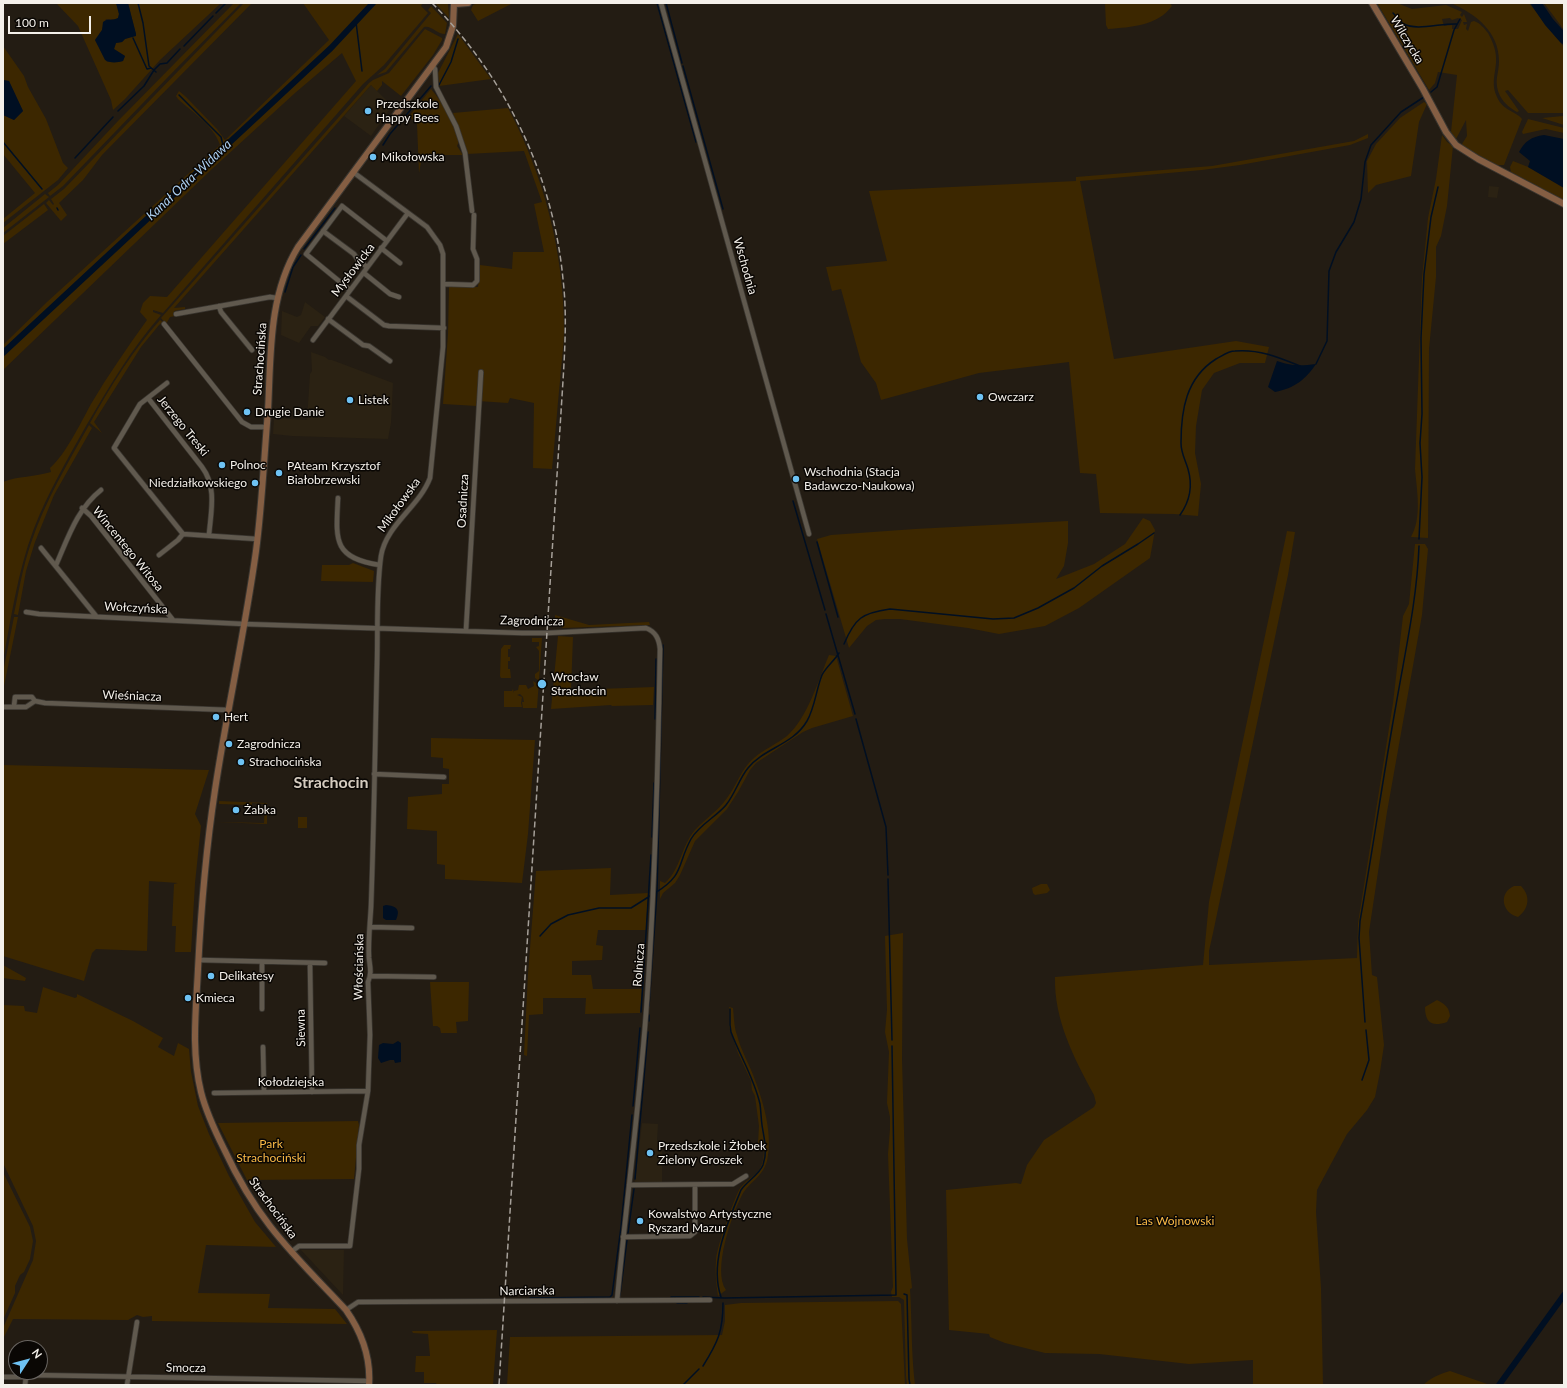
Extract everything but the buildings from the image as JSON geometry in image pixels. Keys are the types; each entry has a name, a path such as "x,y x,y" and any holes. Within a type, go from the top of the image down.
{"main road":[{"path":"455,4 468,3"},
{"name":"Wilczycka","path":"1372,3 1423,89 1446,132 1456,145 1478,159 1564,204"},
{"name":"Strachocińska","path":"369,1383 366,1349 360,1331 346,1310 291,1252 270,1226 242,1186 204,1104 197,1070 195,1046 199,960 206,860 214,792 244,624 257,539 272,335 277,298 283,278 293,255 446,47 451,34 455,4"}],"street":[{"name":"Wschodnia","path":"662,3 809,534"},
{"path":"432,65 435,69 436,87 456,126 465,153 473,213 472,249 477,260 477,281 472,284 444,284"},
{"name":"Mikołowska","path":"353,172 427,227 440,245 443,254 444,328 430,478 427,487 421,496 386,539 384,544 380,565 377,628"},
{"path":"350,290 306,254 323,231 342,206 387,241"},
{"name":"Mysłowicka","path":"313,340 408,213"},
{"path":"323,231 354,254 358,260 367,267"},
{"path":"381,248 400,263"},
{"path":"364,272 390,294 399,297"},
{"path":"346,296 384,325 444,328"},
{"path":"176,314 270,297 277,298"},
{"path":"219,306 221,312 252,350"},
{"path":"328,319 390,361"},
{"path":"164,324 242,422 251,427 266,427"},
{"name":"Osadnicza","path":"466,630 481,372"},
{"path":"167,383 140,404 114,448 182,534 257,539"},
{"name":"Jerzego Treski","path":"148,398 210,478 212,490 209,536"},
{"path":"56,565 82,508 90,498 101,490"},
{"path":"338,498 336,530 337,539 340,546 352,557 380,565"},
{"name":"Wincentego Witosa","path":"82,508 91,516 173,620"},
{"path":"160,555 178,540 182,534"},
{"path":"41,548 96,616"},
{"name":"Wołczyńska","path":"26,612 39,614 244,624"},
{"name":"Zagrodnicza","path":"244,624 541,633 646,628 652,631"},
{"name":"Włościańska","path":"291,1252 299,1246 350,1246 359,1145 368,1091 370,1035 368,982 371,976 369,959 373,858 377,628"},
{"name":"Rolnicza","path":"617,1301 646,1015 653,882 660,649 657,637 652,631"},
{"name":"Wieśniacza","path":"14,706 15,697 32,697 35,701 44,703 229,710"},
{"name":"Wieśniacza","path":"3,707 26,707 35,701"},
{"path":"374,774 444,777"},
{"path":"370,927 412,928"},
{"path":"199,960 310,964 325,963"},
{"path":"262,962 262,1009"},
{"name":"Siewna","path":"310,964 312,1092"},
{"path":"371,976 434,977"},
{"path":"263,1047 264,1092"},
{"name":"Kołodziejska","path":"214,1093 368,1091"},
{"path":"629,1185 733,1184 746,1176"},
{"path":"623,1237 694,1235 695,1185"},
{"name":"Narciarska","path":"346,1310 358,1302 710,1300"},
{"path":"128,1385 137,1322"},
{"name":"Smocza","path":"48,1375 369,1383"},
{"path":"244,1379 244,1385"}],"shaded area":[{"name":"Przedszkole Happy Bees","path":"371,85 392,106 371,136 344,116"},
{"path":"1489,186 1499,187 1497,198 1488,197"},
{"path":"305,302 325,317 318,326 311,326 299,343 281,335 282,311 297,317 301,315"},
{"name":"Listek","path":"311,352 393,383 391,423 388,439 273,434 274,418 307,420 310,374 312,371"},
{"name":"Przedszkole i Żłobek Zielony Groszek","path":"642,1123 658,1124 657,1141 661,1141 662,1146 662,1182 635,1182"},
{"path":"301,1250 344,1250 343,1295"}],"green space":[{"path":"56,3 116,3 119,14 118,18 115,20 106,19 102,30 95,40 107,62 119,62 123,61 125,56 114,49 116,43 122,42 136,34 128,3 221,3 160,60 125,99 113,110 111,100 78,26"},
{"path":"234,3 241,3 63,186 50,196 48,193 58,185 118,121"},
{"path":"244,3 252,3 102,155 83,180 59,203 67,215 61,221 46,203 49,200 53,205 54,204 51,199 64,189"},
{"path":"303,3 423,3 421,6 428,13 384,65 363,84 163,313 153,310 153,312 161,315 130,355 103,397 51,490 33,531 19,578 3,661 3,482 51,472 50,468 62,455 104,383 147,320 140,312 143,303 150,296 167,297 356,81 342,53 295,93 212,169 3,370 3,345 47,302 220,145 217,138 208,126 178,99 176,96 179,91 217,129 225,140 329,40"},
{"path":"435,3 448,3 449,18"},
{"path":"478,3 513,3 478,21 471,10 473,5"},
{"path":"1105,3 1170,3 1172,6 1166,13 1151,22 1135,26 1108,29 1106,25"},
{"path":"1377,3 1397,3 1412,9 1446,5 1462,12 1460,15 1462,17 1464,14 1467,22 1463,22 1464,25 1467,24 1466,29 1468,31 1471,22 1474,21 1480,24 1488,33 1496,55 1494,76 1495,93 1500,102 1506,108 1522,119 1504,165 1497,165 1463,147 1462,144 1467,136 1466,120 1456,139 1451,132 1457,75 1438,72 1435,83 1429,90","holes":["1450,18 1452,20 1458,18 1462,20 1458,29 1452,29 1452,25 1444,26 1442,19"]},
{"path":"1451,3 1529,3 1564,47 1564,125 1542,118 1563,116 1563,113 1528,113 1508,90 1505,91 1519,111 1517,112 1512,109 1504,102 1497,88 1499,61 1495,41 1484,25 1460,7"},
{"path":"1544,3 1564,3 1564,30"},
{"path":"431,6 447,23 445,34 439,33 429,27 424,27 386,72 377,75 385,69 431,13 428,10"},
{"path":"425,29 442,38 442,40 433,55 401,96 382,81 382,85 377,91 371,85 174,308 185,307 185,309 174,311 175,316 170,317 166,324 161,318 369,83 389,73"},
{"path":"458,34 491,79 439,86 438,73"},
{"path":"3,46 24,76 28,87 46,119 63,163 68,168 58,180 3,223 3,219 35,193 3,154 3,115 14,120 23,111 9,81 3,80"},
{"path":"431,89 451,120 459,141 457,146 463,155 425,155 422,157 419,173 417,124 409,116"},
{"path":"1424,102 1427,104 1419,122 1411,176 1376,185 1368,193 1367,161 1376,144 1400,118"},
{"path":"508,108 521,134 542,188 556,243 560,272 564,336 552,469 533,468 534,403 510,398 508,403 478,401 477,406 443,404 448,334 449,287 478,287 480,265 512,269 513,252 544,252 534,204 542,202 524,151 467,154 453,113"},
{"path":"1528,119 1564,128 1564,133 1546,129 1523,134 1522,132"},
{"path":"1368,134 1368,138 1350,145 1240,165 1080,181 1114,359 1236,341 1269,347 1265,363 1240,363 1214,373 1202,390 1196,426 1195,453 1201,484 1198,516 1174,514 1100,513 1096,474 1080,473 1069,362 979,373 881,400 876,383 861,362 841,289 832,291 826,267 887,261 869,191 1076,181 1076,177 1212,166 1354,141"},
{"path":"1442,135 1447,142 1453,146 1447,206 1441,236 1436,247 1436,277 1429,349 1428,538 1411,537 1417,521 1418,513 1418,495 1415,469 1422,278 1428,218 1436,179"},
{"path":"1513,161 1528,167 1564,188 1564,200 1511,172 1510,167"},
{"path":"45,194 49,197 3,233 3,228"},
{"path":"44,204 48,210 3,244 3,236"},
{"path":"160,320 163,322 141,347 94,422 102,433 90,423 122,369"},
{"path":"89,425 92,428 54,495 35,542 26,571 18,615 14,614 21,578 37,527 57,482"},
{"path":"1143,518 1150,521 1155,530 1150,558 1079,608 1045,626 999,634 968,628 900,619 876,620 867,626 849,648 817,539 831,535 1068,521 1068,543 1064,566 1056,579 1094,564 1125,544"},
{"name":"Las Wojnowski","path":"1287,531 1295,532 1288,575 1209,951 1209,965 1357,958 1358,923 1393,703 1403,616 1409,604 1415,544 1425,544 1428,549 1422,615 1387,812 1369,932 1372,975 1377,977 1384,1045 1380,1072 1375,1097 1367,1110 1347,1134 1317,1190 1316,1212 1321,1288 1323,1385 1253,1385 1253,1360 1189,1364 1099,1354 1045,1353 1005,1343 990,1337 989,1334 949,1330 946,1190 1016,1183 1021,1184 1027,1165 1044,1140 1094,1107 1096,1103 1094,1095 1073,1053 1062,1023 1058,1008 1055,977 1203,965 1209,902"},
{"path":"353,563 374,571 373,582 321,581 322,565 349,565"},
{"path":"555,615 589,625 649,622 650,625 563,628 555,620"},
{"path":"14,617 18,617 3,691 3,672"},
{"path":"558,636 573,637 571,690 654,687 653,705 611,705 551,709"},
{"path":"532,638 542,638 537,708 523,708 523,697 520,694 517,695 522,697 521,703 522,707 504,707 504,691 512,691 513,689 514,693 514,691 518,690 519,685 526,685 528,689 534,686 533,681 536,683 538,680 535,678 535,674 539,671 539,651 536,647 539,646 539,642 532,642"},
{"path":"504,645 511,645 510,649 508,649 508,657 510,657 510,661 508,661 508,669 510,669 511,678 501,678 500,676 501,649"},
{"path":"829,655 836,656 853,716 803,732 756,763 750,770 727,809 695,841 680,875 675,883 663,893 660,899 660,881 665,883 674,871 690,836 723,803 750,762 762,752 787,736 801,719 812,698"},
{"path":"431,738 535,740 528,834 522,883 445,879 445,865 437,864 437,831 407,829 408,797 442,794 442,784 449,784 449,769 443,768 443,758 431,757"},
{"path":"3,765 209,770 195,814 201,826 195,883 191,952 175,952 176,926 172,926 174,884 178,883 149,881 147,951 96,949 92,953 84,981 3,956"},
{"path":"219,801 267,803 267,824 216,822 264,823 265,804 219,804"},
{"path":"298,817 307,817 307,828 298,828"},
{"path":"611,868 610,895 648,893 646,930 598,930 596,945 603,946 602,960 572,961 572,975 591,975 593,989 642,989 640,1013 585,1014 586,998 543,998 543,1014 529,1015 527,1056 524,1055 528,974 536,871"},
{"path":"1041,884 1047,884 1050,890 1047,893 1035,895 1032,888"},
{"path":"1514,886 1521,886 1527,898 1525,910 1518,917 1508,911 1504,903 1506,893"},
{"path":"903,933 902,1059 907,1239 912,1288 910,1289 915,1385 907,1385 904,1300 899,1297 892,1297 891,1292 893,1287 888,1154 890,1117 887,1103 889,1052 885,1032 887,1010 885,936"},
{"path":"3,965 26,978 25,981 3,978"},
{"path":"430,982 469,982 468,1021 456,1022 457,1033 441,1033 440,1028 433,1026"},
{"path":"43,987 75,998 77,997 77,994 133,1021 163,1038 158,1047 174,1056 178,1043 189,1049 191,1072 198,1106 209,1134 229,1176 255,1222 276,1247 206,1245 198,1293 270,1294 268,1308 335,1309 347,1324 152,1321 152,1316 143,1317 137,1315 128,1320 13,1319 3,1339 3,1328 33,1260 36,1241 33,1226 3,1163 3,1005 24,1006 25,1011 37,1013"},
{"path":"1437,1000 1448,1008 1450,1016 1447,1022 1433,1024 1426,1017 1425,1007"},
{"path":"729,1007 733,1008 735,1029 753,1074 764,1109 767,1120 769,1151 765,1167 759,1176 745,1190 733,1215 722,1257 722,1281 726,1290 718,1296 716,1259 722,1234 739,1190 743,1184 761,1167 764,1150 764,1144 758,1144 759,1126 755,1096 752,1090 751,1081 738,1053 729,1027"},
{"name":"Park Strachociński","path":"358,1121 359,1125 354,1179 247,1180 218,1123"},
{"path":"3,1172 30,1227 33,1241 30,1259 15,1286 15,1293 3,1320"},
{"path":"898,1301 901,1304 905,1385 507,1385 510,1337 722,1335 725,1321 725,1305 741,1303"},
{"path":"497,1330 493,1385 437,1385 436,1383 424,1383 424,1372 415,1372 416,1356 430,1356 428,1334 413,1333 412,1331"},
{"path":"1450,1371 1490,1385 1423,1385 1435,1376"}],"water":[{"path":"116,3 128,3 136,36 116,43 114,49 125,56 123,61 109,62 105,60 95,40 102,30 103,22 118,18 119,14"},
{"path":"3,80 9,81 23,111 14,120 3,115"},
{"path":"1544,135 1564,139 1564,188 1528,167 1530,161 1519,152 1529,140"},
{"path":"1277,361 1296,365 1316,364 1308,375 1294,386 1275,392 1268,387"},
{"path":"386,905 397,909 398,913 396,920 386,920 383,918 383,906"},
{"path":"398,1041 401,1043 401,1062 395,1063 394,1060 390,1060 381,1063 378,1058 379,1045 383,1043 393,1044"}],"waterway":[{"path":"138,3 143,23 149,66 156,72"},
{"path":"216,13 226,3"},
{"name":"Kanał Odra-Widawa","path":"3,353 331,48 373,3"},
{"path":"657,3 696,142"},
{"path":"666,3 682,63"},
{"path":"1536,3 1549,22 1564,39"},
{"path":"1393,13 1403,23 1409,26 1422,27 1457,24"},
{"path":"184,46 213,16"},
{"path":"1431,92 1437,87 1454,30 1460,19"},
{"path":"356,22 362,71"},
{"path":"133,38 147,69 151,68"},
{"path":"439,85 451,62 458,39"},
{"path":"118,111 144,86 154,70 160,64 167,63 180,49"},
{"path":"683,66 723,209"},
{"path":"383,145 390,134 431,86"},
{"path":"179,95 221,137 224,149"},
{"path":"1316,364 1327,341 1329,271 1336,252 1354,222 1361,199 1365,162 1371,145 1401,112 1424,97"},
{"path":"75,158 113,117"},
{"path":"3,142 42,189"},
{"path":"1419,539 1422,477 1420,443 1422,414 1421,338 1424,274 1431,217 1438,187"},
{"path":"304,249 335,208"},
{"path":"285,292 293,267 301,255"},
{"path":"1180,515 1190,493 1190,475 1181,447 1182,419 1187,396 1198,376 1216,359 1232,351 1260,352 1300,366"},
{"path":"793,501 825,610"},
{"path":"844,644 852,628 861,618 873,612 890,609 993,619 1014,618 1038,608 1074,588 1102,566 1154,533"},
{"path":"817,542 838,617"},
{"path":"1365,1022 1359,938 1360,921 1410,626 1416,586 1419,546"},
{"path":"826,614 855,714"},
{"path":"649,1006 657,892 663,645"},
{"path":"655,893 665,887 676,875 694,834 726,805 748,768 755,761 794,736 801,729 812,710 822,675 839,653"},
{"path":"655,719 656,659"},
{"path":"856,719 886,827 888,875"},
{"path":"652,837 654,783"},
{"path":"641,1012 651,855"},
{"path":"888,879 892,1040"},
{"path":"540,936 551,924 568,915 599,908 631,908 650,896"},
{"path":"721,1297 717,1270 722,1242 741,1190 761,1169 765,1150 760,1104 754,1085 731,1032 730,1009"},
{"path":"649,1015 649,1021"},
{"path":"633,1106 640,1028"},
{"path":"1362,1080 1369,1060 1366,1030"},
{"path":"635,1179 648,1032"},
{"path":"703,1297 724,1298 896,1295 892,1046"},
{"path":"530,1298 610,1297 612,1295 621,1227 632,1115"},
{"path":"628,1233 634,1189"},
{"path":"620,1295 627,1240"},
{"path":"904,1294 907,1295 910,1385"},
{"path":"1499,1385 1564,1295"},
{"path":"671,1297 699,1297"},
{"path":"677,1303 687,1303"},
{"path":"703,1366 719,1336 723,1303"},
{"path":"683,1385 699,1369"}],"railway":[{"path":"432,3 458,32 482,63 503,95 521,129 549,202 557,240 565,304 563,381 499,1385"}],"place":[{"name":"Przedszkole Happy Bees","path":"368,111"},
{"name":"Mikołowska","path":"373,157"},
{"name":"Owczarz","path":"980,397"},
{"name":"Listek","path":"350,400"},
{"name":"Drugie Danie","path":"247,412"},
{"name":"Polnoc","path":"222,465"},
{"name":"PAteam Krzysztof Białobrzewski","path":"279,473"},
{"name":"Wschodnia (Stacja Badawczo-Naukowa)","path":"796,479"},
{"name":"Niedziałkowskiego","path":"255,483"},
{"name":"Wrocław Strachocin","path":"542,684"},
{"name":"Hert","path":"216,717"},
{"name":"Zagrodnicza","path":"229,744"},
{"name":"Strachocińska","path":"241,762"},
{"name":"Żabka","path":"236,810"},
{"name":"Delikatesy","path":"211,976"},
{"name":"Kmieca","path":"188,998"},
{"name":"Przedszkole i Żłobek Zielony Groszek","path":"650,1153"},
{"name":"Kowalstwo Artystyczne Ryszard Mazur","path":"640,1221"}],"district":[{"name":"Strachocin","path":"331,783"}]}
